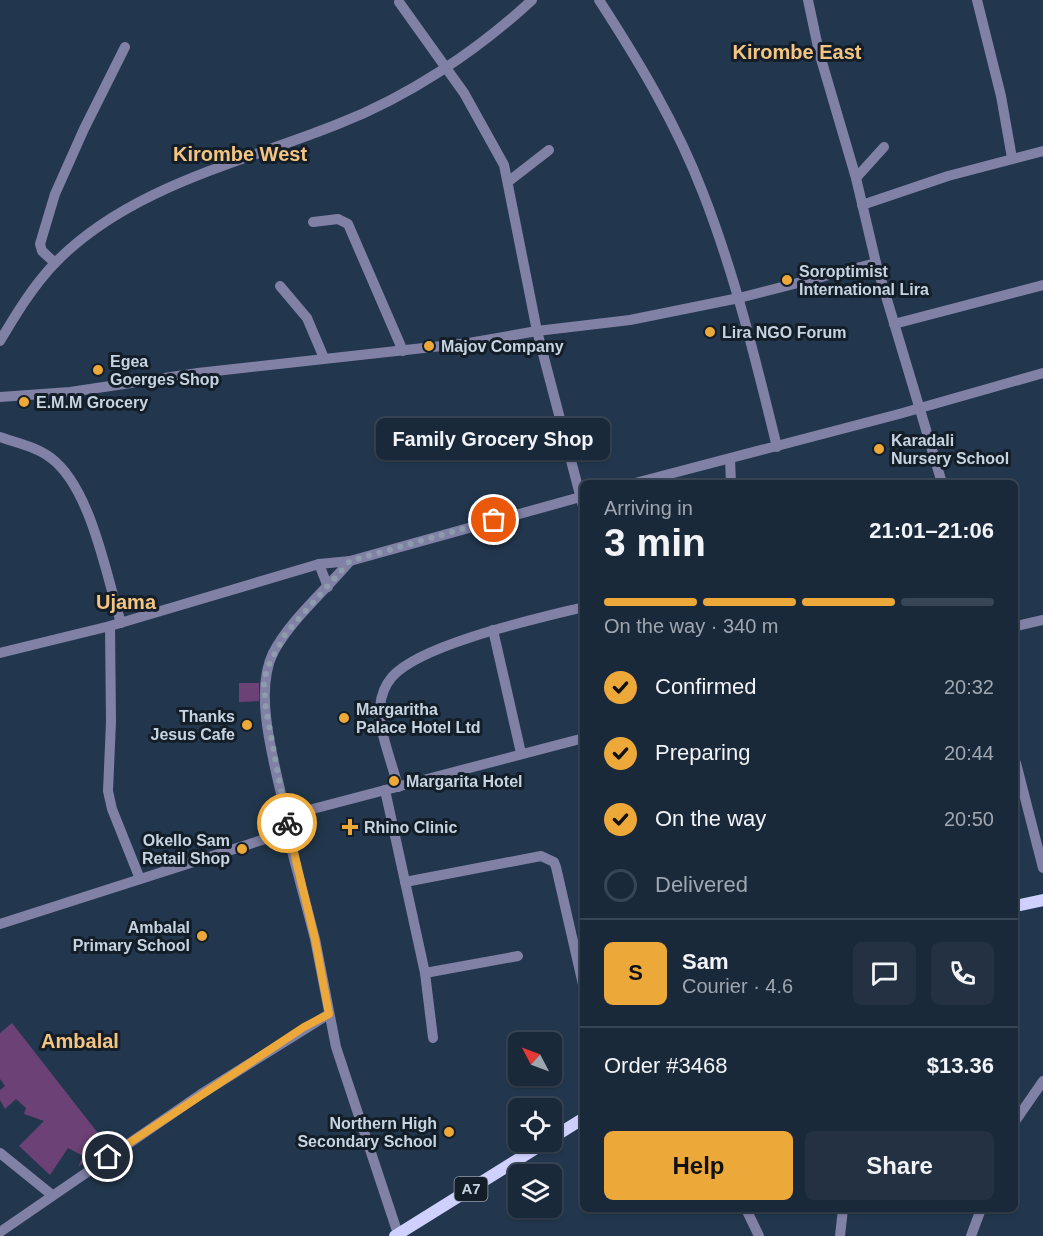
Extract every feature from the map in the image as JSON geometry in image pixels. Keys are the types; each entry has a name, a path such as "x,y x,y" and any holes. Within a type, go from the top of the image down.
{"main road":[{"path":"1018,906 1043,900"},
{"path":"562,1132 580,1120"},
{"name":"A7","path":"397,1235 530,1152"}],"street":[{"path":"0,341 28,296 55,263 79,241 122,211 229,164 345,122 408,90 506,23 532,0"},
{"path":"599,0 679,140 702,191 740,298 777,447"},
{"path":"808,0 841,133 856,178 876,263 941,480"},
{"path":"977,0 1005,115 1012,158"},
{"path":"399,2 446,66 484,126 509,181 537,331 580,489"},
{"path":"55,263 42,251 40,244 56,194 84,129 125,47"},
{"path":"856,178 884,147"},
{"path":"509,181 549,150"},
{"path":"862,205 948,176 1043,151"},
{"path":"313,222 338,219 348,224 404,351"},
{"path":"0,397 70,392 198,373 404,351 630,320 740,298 876,263"},
{"path":"894,324 1043,285"},
{"path":"280,286 308,318 324,358"},
{"path":"647,480 777,447 1043,373"},
{"path":"0,437 44,453 69,477 83,499 116,625 108,791 112,809 141,879"},
{"path":"730,459 731,480"},
{"path":"0,653 116,625 319,564 350,561 580,497"},
{"path":"350,561 286,633 267,668 264,684 266,709 287,832 315,939 329,1014 348,1085 397,1235"},
{"path":"319,564 328,587"},
{"path":"398,787 379,709 383,692 392,677 423,655 493,630 580,608"},
{"path":"1018,626 1043,620"},
{"path":"493,630 520,753"},
{"path":"286,816 580,739"},
{"path":"1018,771 1043,868"},
{"path":"385,790 425,973 434,1038"},
{"path":"0,924 287,832"},
{"path":"405,882 541,856 548,858 556,867 580,972"},
{"path":"425,973 518,956"},
{"path":"0,1232 201,1094 329,1014"},
{"path":"1018,1117 1043,1081"},
{"path":"0,1153 52,1195"},
{"path":"747,1212 759,1236"},
{"path":"840,1236 843,1212"},
{"path":"971,1236 980,1212"}],"shaded area":[{"path":"239,683 259,683 259,701 239,702"},
{"path":"12,1023 108,1146 78,1167 83,1156 68,1148 50,1175 19,1146 44,1121 24,1114 26,1108 16,1099 5,1109 0,1100 0,1090 5,1086 0,1079 0,1033"}],"way so far":[{"path":"287,823 266,709 264,684 267,668 286,633 350,561 494,520"}],"place":[{"name":"Soroptimist International Lira","path":"787,280"},
{"name":"Lira NGO Forum","path":"710,332"},
{"name":"Majov Company","path":"429,346"},
{"name":"Egea Goerges Shop","path":"98,370"},
{"name":"E.M.M Grocery","path":"24,402"},
{"name":"Karadali Nursery School","path":"879,449"},
{"name":"Family Grocery Shop","path":"494,520"},
{"name":"Margaritha Palace Hotel Ltd","path":"344,718"},
{"name":"Thanks Jesus Cafe","path":"247,725"},
{"name":"Margarita Hotel","path":"394,781"},
{"name":"Rhino Clinic","path":"350,827"},
{"name":"Okello Sam Retail Shop","path":"242,849"},
{"name":"Ambalal Primary School","path":"202,936"},
{"name":"Northern High Secondary School","path":"449,1132"}],"district":[{"name":"Kirombe East","path":"797,52"},
{"name":"Kirombe West","path":"240,154"},
{"name":"Ujama","path":"126,602"},
{"name":"Ambalal","path":"80,1041"}],"route":[{"path":"108,1157 304,1027 329,1014 322,970 287,832 287,823"}]}
